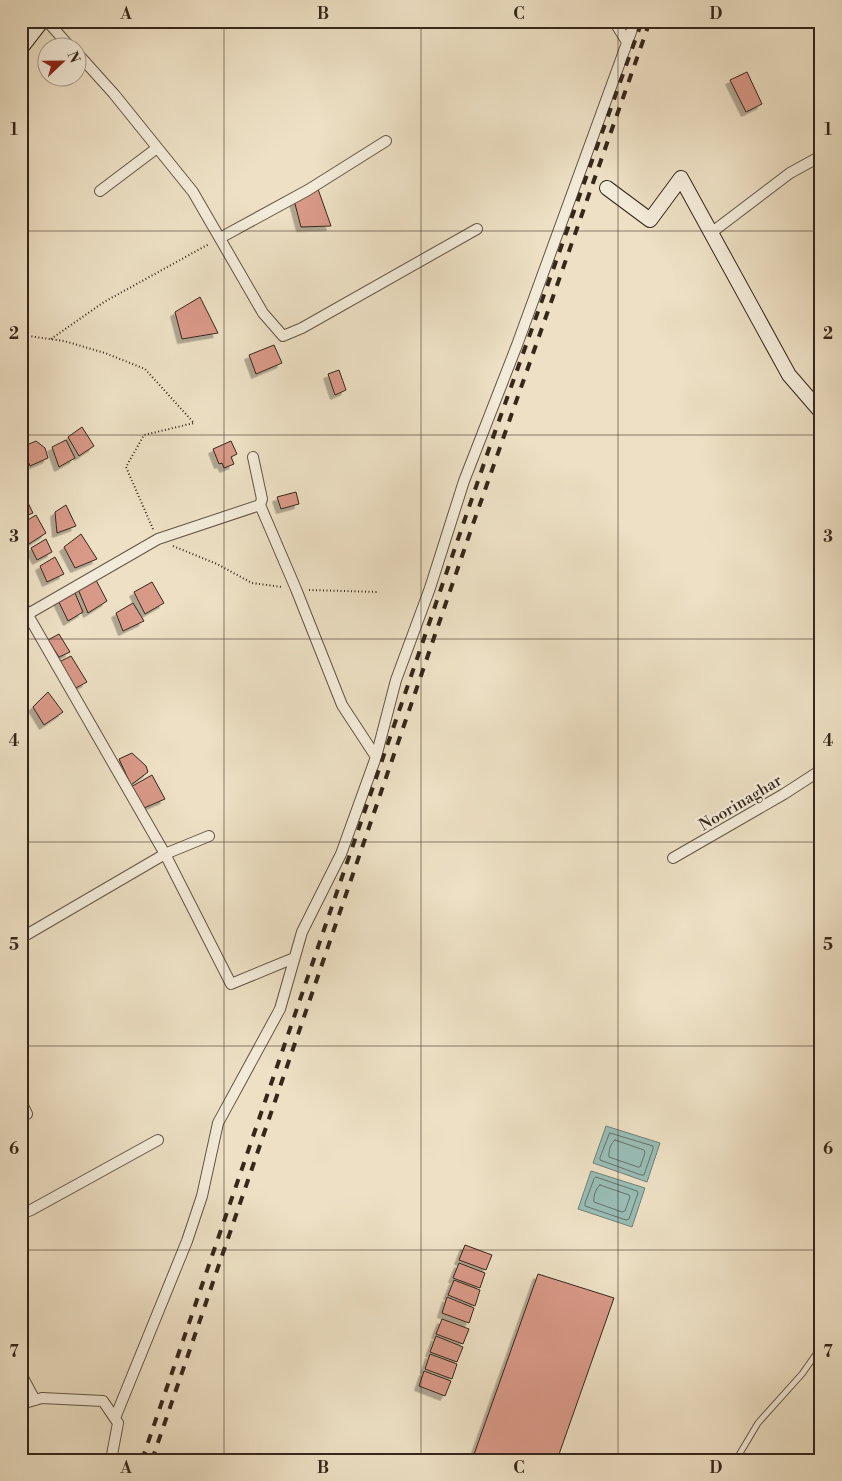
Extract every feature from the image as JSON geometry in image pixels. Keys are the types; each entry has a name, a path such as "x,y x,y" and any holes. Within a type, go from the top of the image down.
{"street":[{"path":"21,48 42,21"},
{"path":"47,21 62,38"},
{"path":"614,21 627,42"},
{"path":"115,1418 187,1241 202,1196 218,1123 280,1009 302,932 341,854 376,757 396,680 430,588 464,481 517,345 634,21"},
{"path":"88,65 114,94 193,192 263,313 283,336 302,328 477,229"},
{"path":"220,238 308,190 386,141"},
{"path":"100,191 156,148"},
{"path":"710,233 790,173 821,156"},
{"path":"607,188 650,220 681,178 789,375 821,412"},
{"path":"253,458 262,498 260,505 296,588 342,705 376,757"},
{"path":"28,614 158,539 260,505"},
{"path":"21,603 165,854 231,984 294,958"},
{"name":"Noorinaghar","path":"673,858 784,794 821,770"},
{"path":"21,938 165,854 209,836"},
{"path":"21,1102 27,1114"},
{"path":"21,1214 158,1140"},
{"path":"21,1374 35,1400"},
{"path":"21,1404 42,1398 103,1402 118,1424 111,1460"}],"lane":[{"path":"736,1460 758,1422 802,1374 821,1347"}],"path":[{"path":"51,339 104,302 220,238"},
{"path":"21,335 64,341 105,353 145,369 194,423 144,435 126,467 158,539 217,564 252,583 317,591 379,592"}],"water":[{"path":"606,1126 660,1143 647,1182 593,1163"},
{"path":"591,1171 645,1188 632,1227 578,1209"}],"building":[{"path":"747,72 762,104 746,112 730,80"},
{"path":"318,189 331,226 301,227 294,200"},
{"path":"200,297 218,333 182,339 175,312"},
{"path":"274,345 282,363 256,374 249,355"},
{"path":"339,370 346,390 335,395 328,374"},
{"path":"82,427 94,446 79,456 68,437"},
{"path":"66,440 75,458 59,467 52,447"},
{"path":"36,441 45,448 48,458 30,466 22,447"},
{"path":"231,441 237,454 231,457 234,464 224,468 222,463 219,464 213,449"},
{"path":"296,492 299,504 281,509 277,497"},
{"path":"26,499 33,513 21,518 21,501"},
{"path":"66,505 76,526 57,533 55,512"},
{"path":"36,515 46,533 29,544 21,524"},
{"path":"81,534 97,559 75,568 64,547"},
{"path":"46,539 52,552 37,560 31,548"},
{"path":"55,557 64,574 47,582 40,566"},
{"path":"96,580 107,601 88,613 78,589"},
{"path":"152,582 164,603 145,614 134,592"},
{"path":"72,586 83,612 68,621 56,596"},
{"path":"133,603 144,621 123,631 116,613"},
{"path":"59,634 70,652 59,657 48,640"},
{"path":"71,656 87,682 72,690 59,662"},
{"path":"48,692 63,712 44,725 33,707"},
{"path":"132,753 146,766 148,772 131,785 119,759"},
{"path":"152,775 165,799 144,808 129,788"},
{"path":"465,1245 492,1255 486,1270 459,1260"},
{"path":"459,1263 485,1273 480,1288 453,1278"},
{"path":"538,1274 614,1298 557,1460 472,1460"},
{"path":"454,1280 480,1290 475,1306 448,1295"},
{"path":"447,1297 474,1308 469,1323 442,1313"},
{"path":"442,1319 469,1329 463,1344 436,1334"},
{"path":"436,1336 463,1347 457,1362 430,1352"},
{"path":"430,1354 457,1364 452,1379 425,1369"},
{"path":"424,1371 451,1381 445,1396 419,1386"}],"railway":[{"path":"142,1460 491,443 642,21"},
{"path":"152,1460 473,524 650,21"}]}
